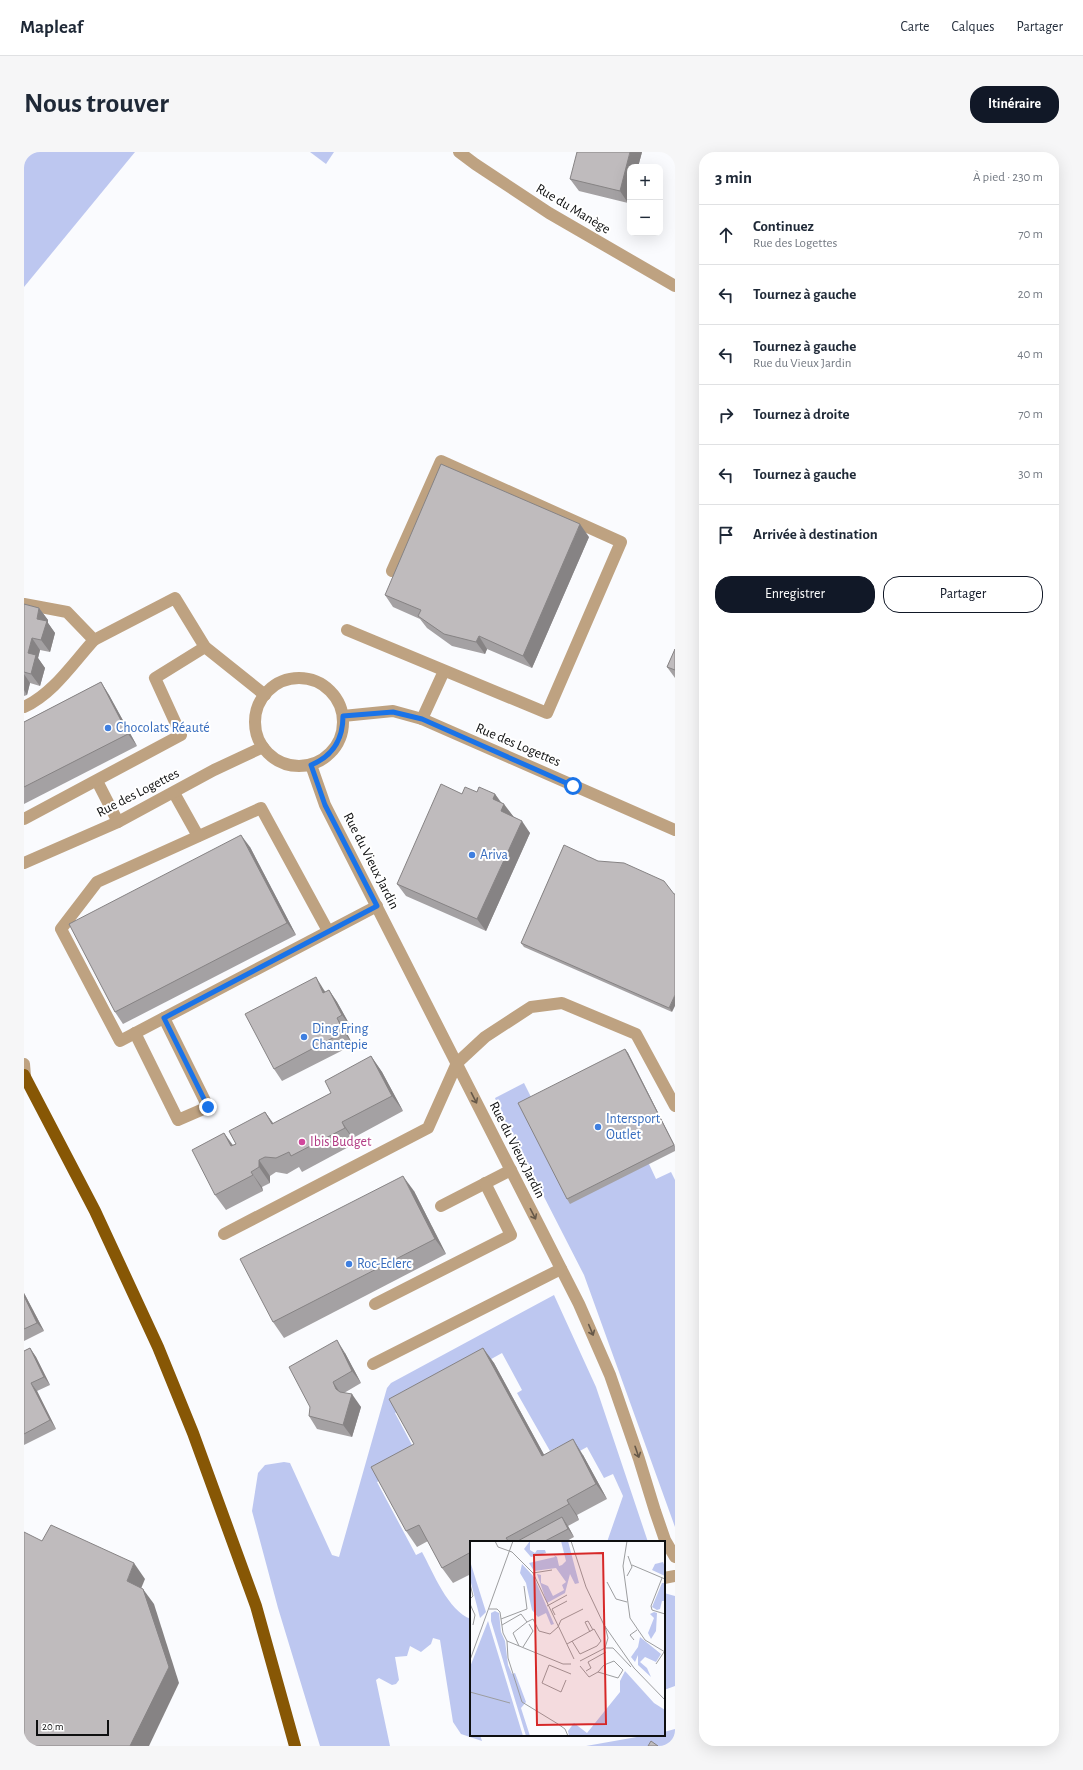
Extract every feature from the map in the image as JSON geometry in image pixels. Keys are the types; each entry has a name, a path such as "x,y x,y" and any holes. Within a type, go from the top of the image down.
{"main road":[{"path":"24,1075 95,1211 158,1346 190,1426 256,1606 296,1746"}],"street":[{"name":"Rue du Manège","path":"459,152 549,213 675,286"},
{"path":"347,630 547,713 621,542 441,461 392,571"},
{"path":"24,707 35,702 53,686 94,640 176,598 205,647 265,695"},
{"path":"24,604 67,612 94,640"},
{"path":"24,819 181,735 154,678 205,647"},
{"path":"422,719 444,671"},
{"path":"305,679 326,687 334,695 343,716 341,737 336,746 325,758 311,765 300,766 284,763 270,755 263,747 256,730 255,721 260,703 273,687 283,682 305,679"},
{"name":"Rue des Logettes","path":"343,716 393,712 422,719 675,830"},
{"name":"Rue des Logettes","path":"25,864 118,822 214,770 263,747"},
{"name":"Rue du Vieux Jardin","path":"311,765 325,805 579,1304 610,1375 665,1540 675,1558"},
{"path":"97,781 118,822"},
{"path":"174,793 198,836"},
{"path":"328,932 261,808 97,882 61,929 120,1041 328,932 377,906"},
{"path":"224,1234 428,1128 457,1063 484,1037 531,1007 562,1003 636,1034 675,1106"},
{"path":"135,1033 178,1120 208,1107 164,1018"},
{"path":"24,1064 24,1075"},
{"path":"441,1206 485,1182 511,1170"},
{"path":"375,1304 511,1235 485,1182"},
{"path":"374,1364 561,1269"},
{"path":"665,1578 675,1576"}],"shaded area":[{"path":"24,152 135,152 24,287"},
{"path":"310,152 334,152 326,164"},
{"path":"524,1083 533,1101 649,1164 656,1179 671,1172 675,1180 675,1527 584,1275 500,1111 495,1098"},
{"path":"554,1295 596,1387 648,1541 607,1541 623,1496 613,1474 604,1478 587,1447 567,1458 560,1446 550,1451 517,1393 522,1390 502,1353 395,1413 419,1458 377,1482 416,1555 422,1552 448,1600 463,1615 470,1618 470,1736 480,1736 482,1741 461,1734 453,1722 440,1640 433,1638 431,1644 421,1652 410,1646 407,1656 395,1657 399,1680 396,1684 392,1685 379,1678 376,1680 390,1746 320,1746 278,1608 252,1511 258,1473 265,1465 284,1462 290,1463 332,1555 339,1557 387,1388 391,1383"},
{"path":"665,1593 675,1596 675,1686 665,1690"},
{"path":"675,1729 675,1746 586,1746 642,1736 665,1736 665,1732"}],"building":[{"path":"577,152 630,152 620,191 570,179"},
{"path":"441,464 580,524 523,656 479,636 476,642 444,634 418,616 421,610 385,595"},
{"path":"24,604 39,608 37,619 47,621 41,640 32,638 28,653 36,655 31,674 24,672"},
{"path":"675,649 675,670 667,667"},
{"path":"101,682 128,734 24,787 24,722"},
{"name":"Ariva","path":"441,784 462,794 465,787 477,792 479,787 495,794 493,799 504,804 501,811 522,821 477,919 397,884"},
{"path":"241,835 287,923 115,1012 69,924"},
{"path":"564,845 598,861 624,863 664,881 675,894 675,995 669,1008 521,943"},
{"name":"Ding Fring Chantepie","path":"316,977 323,993 329,990 342,1015 337,1018 344,1032 274,1069 245,1014"},
{"name":"Intersport Outlet","path":"625,1049 674,1145 567,1199 518,1103"},
{"path":"371,1056 392,1096 342,1122 345,1128 291,1156 289,1152 276,1158 265,1157 259,1160 259,1167 251,1172 253,1175 215,1195 192,1150 224,1133 231,1146 236,1144 229,1131 265,1112 272,1124 331,1093 325,1081"},
{"name":"Roc-Eclerc","path":"403,1176 435,1239 273,1322 240,1259"},
{"path":"24,1296 37,1323 24,1329"},
{"path":"337,1340 352,1371 333,1382 336,1389 340,1392 352,1394 343,1425 309,1416 310,1407 289,1367"},
{"path":"30,1348 44,1377 31,1383 50,1420 24,1434 24,1351"},
{"path":"483,1348 542,1456 573,1439 596,1484 567,1500 569,1504 506,1538 508,1541 470,1541 470,1553 442,1568 419,1525 406,1531 371,1467 414,1444 389,1399"},
{"path":"562,1517 568,1529 545,1541 518,1541"},
{"path":"51,1525 134,1563 127,1581 143,1589 169,1667 130,1746 24,1746 24,1532 42,1541"},
{"path":"651,1741 658,1746 648,1746"}],"place":[{"name":"Chocolats Réauté","path":"108,728"},
{"name":"Ariva","path":"472,855"},
{"name":"Ding Fring Chantepie","path":"304,1037"},
{"name":"Intersport Outlet","path":"598,1127"},
{"name":"Ibis Budget","path":"302,1142"},
{"name":"Roc-Eclerc","path":"349,1264"}],"route":[{"path":"208,1107 164,1018 377,906 325,805 311,765 320,761 336,746 341,737 343,716 393,712 422,719 573,786"}]}
